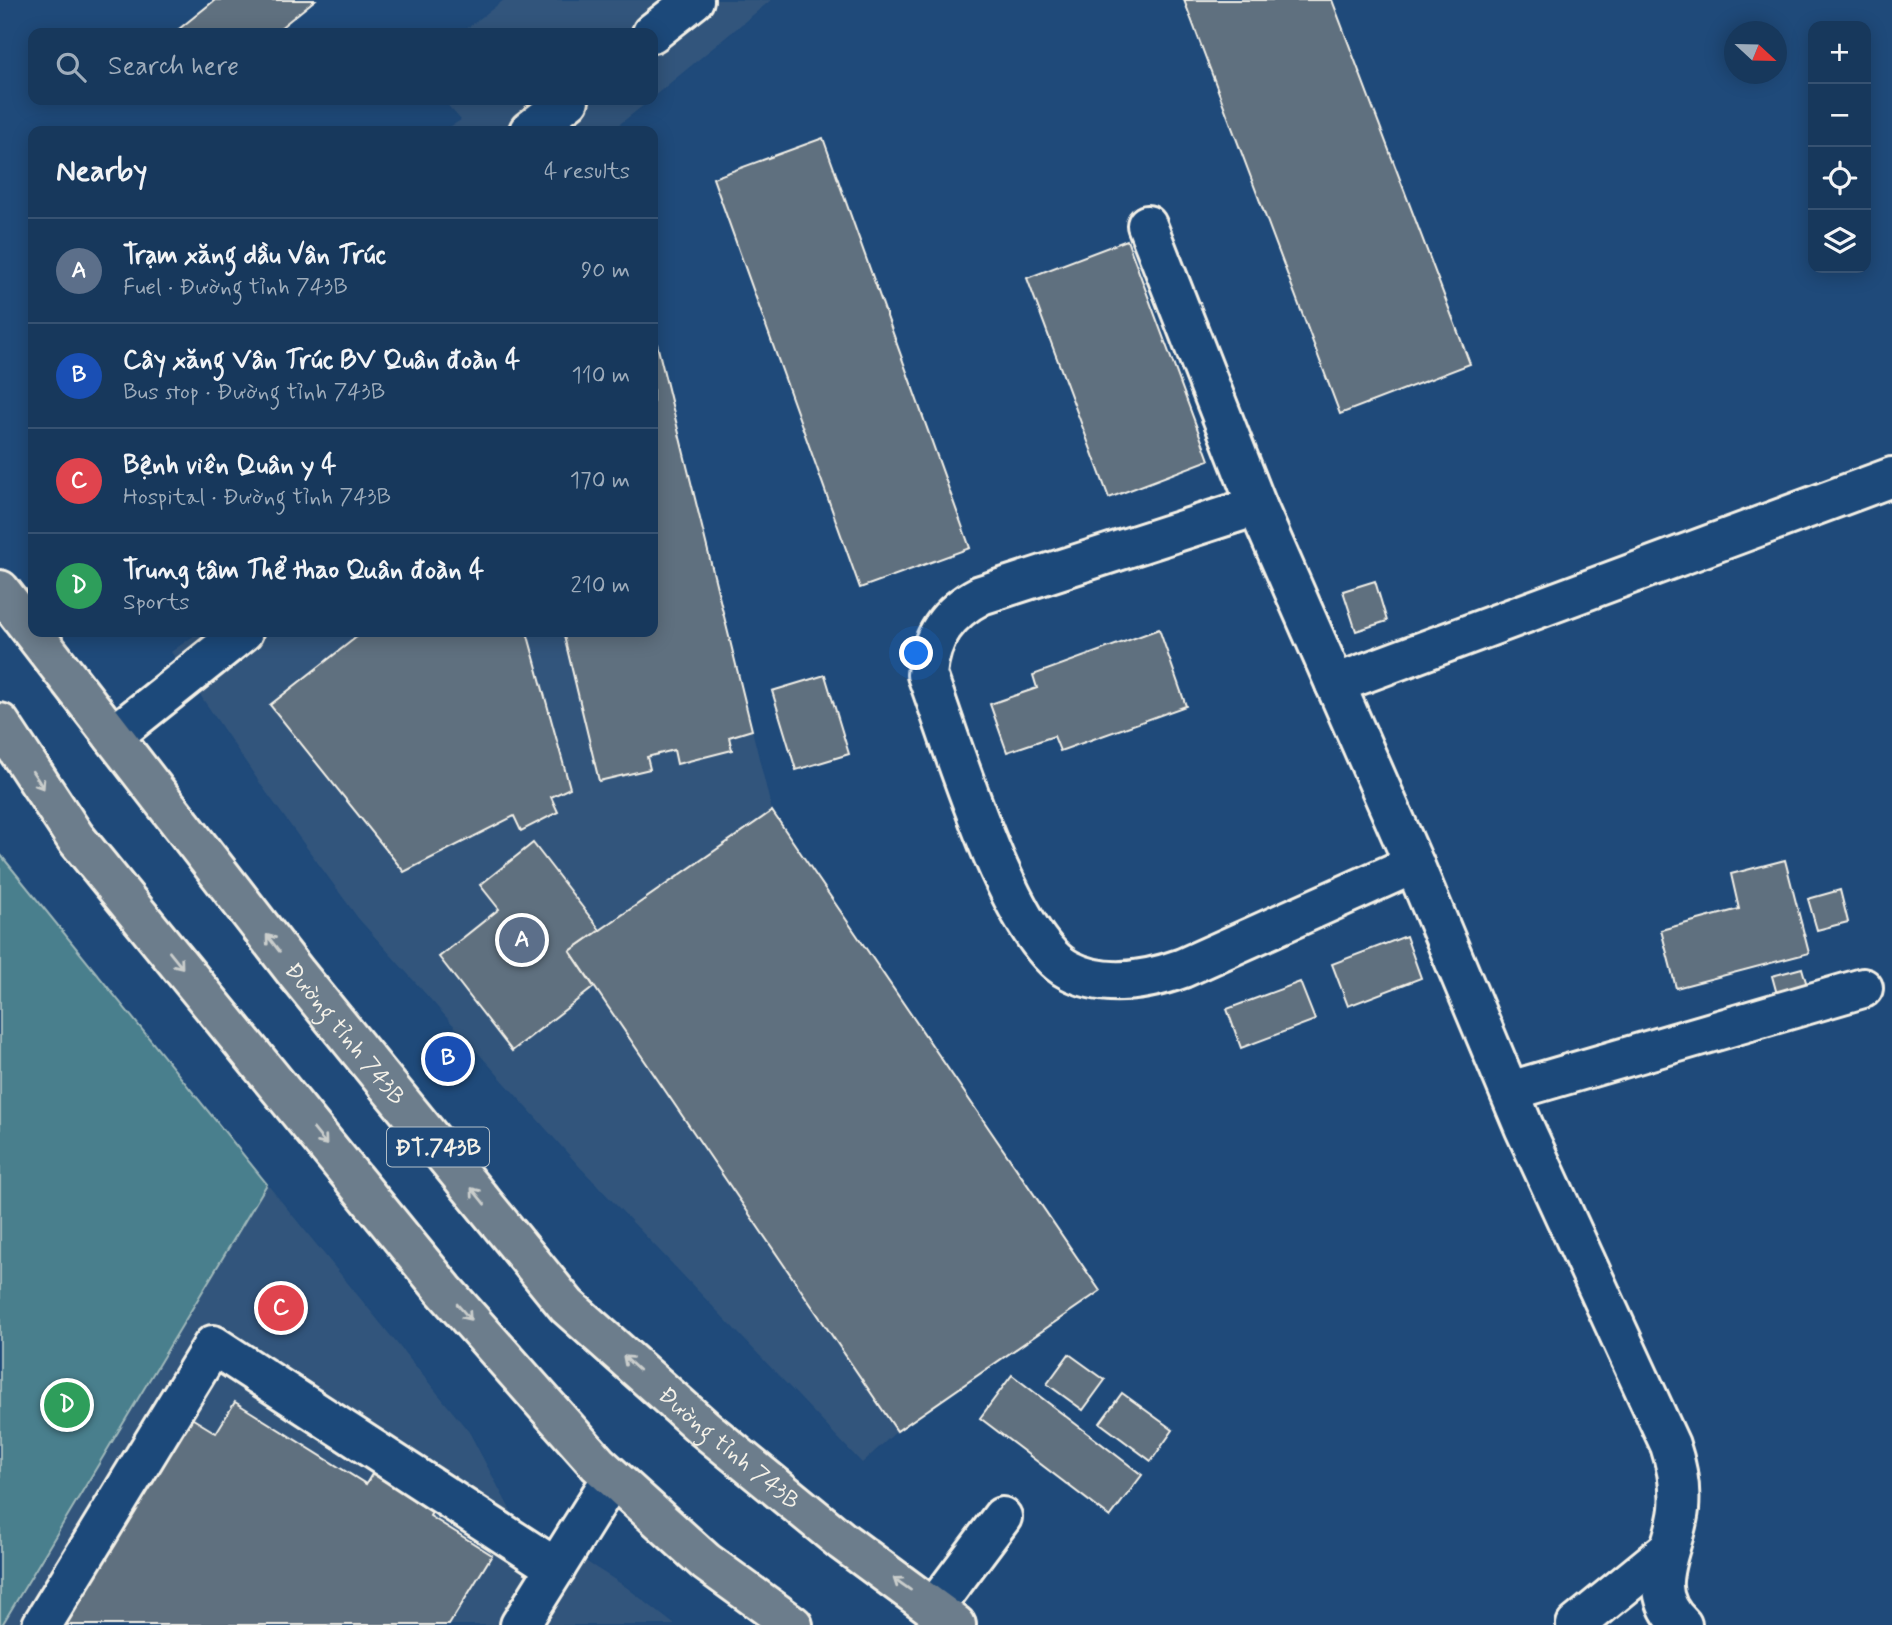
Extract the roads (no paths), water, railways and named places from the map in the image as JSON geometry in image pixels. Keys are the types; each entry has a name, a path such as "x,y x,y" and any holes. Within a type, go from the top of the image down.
{"main road":[{"name":"Đường tỉnh 743B","path":"0,590 28,626"},
{"name":"Đường tỉnh 743B","path":"36,637 297,974 567,1306 725,1446 842,1541 946,1616"},
{"name":"ĐT.743B","path":"0,723 75,837 444,1290 612,1478 706,1562 793,1625"}],"lane":[{"path":"658,28 694,0"},
{"path":"535,126 563,105"},
{"path":"1147,225 1257,506 1510,1091 1678,1467 1679,1512 1662,1569 1662,1588 1668,1606 1682,1625"},
{"path":"1335,684 1892,477"},
{"path":"1257,506 981,595 965,603 940,628 928,658 927,675 1012,900 1041,944 1068,969 1104,980 1143,980 1183,968 1414,864"},
{"path":"113,736 237,637"},
{"path":"1510,1091 1863,988"},
{"path":"42,1625 213,1345 556,1568"},
{"path":"520,1625 612,1478"},
{"path":"946,1616 1002,1517"},
{"path":"1576,1625 1668,1550"}],"place":[{"name":"Trạm xăng dầu Vân Trúc","path":"522,940"},
{"name":"Cây xăng Vân Trúc BV Quân đoàn 4","path":"448,1059"},
{"name":"Bệnh viên Quân y 4","path":"281,1308"},
{"name":"Trung tâm Thể thao Quân đoàn 4","path":"67,1405"}]}
